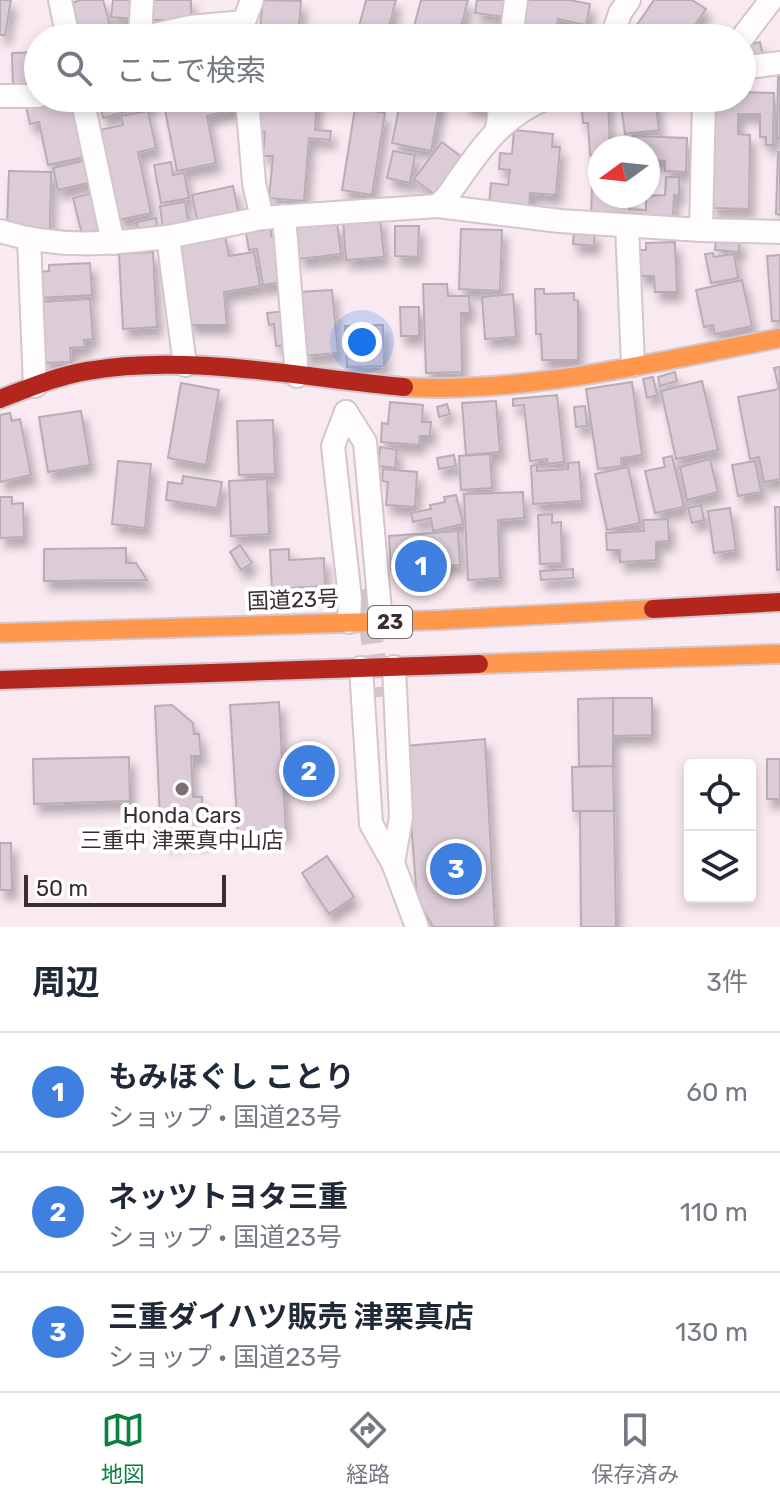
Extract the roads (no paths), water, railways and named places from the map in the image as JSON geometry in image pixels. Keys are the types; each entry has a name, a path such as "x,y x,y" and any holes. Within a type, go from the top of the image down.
{"main road":[{"path":"0,399 96,369 185,365 346,384 451,389 487,387 780,338"},
{"name":"国道23号","path":"0,633 381,622 780,602"},
{"name":"23","path":"0,680 780,654"}],"street":[{"path":"60,0 65,24"},
{"path":"141,24 142,0"},
{"path":"246,24 252,0"},
{"path":"513,24 516,0"},
{"path":"602,0 627,3 618,24"},
{"path":"753,24 771,0"},
{"path":"756,66 780,63"},
{"path":"0,96 24,96"},
{"path":"85,112 113,243"},
{"path":"248,112 254,183 273,217 297,376"},
{"path":"497,128 500,112"},
{"path":"437,206 497,128 521,112"},
{"path":"701,230 704,112"},
{"path":"0,231 66,245 113,243 168,237 273,217 437,206 560,221 780,232"},
{"path":"627,225 633,365"},
{"path":"168,237 185,365"},
{"path":"29,239 35,386"},
{"path":"346,384 346,412 365,589"},
{"path":"346,412 365,442 381,622"},
{"path":"346,412 333,446 350,598 349,622"},
{"path":"393,863 401,817 394,667"},
{"path":"361,668 371,824 393,863 417,927"},
{"path":"380,697 385,819 393,863"}],"tunnel":[{"path":"365,589 380,697"}],"place":[{"name":"もみほぐし ことり","path":"421,566"},
{"name":"ネッツトヨタ三重","path":"309,771"},
{"name":"Honda Cars 三重中 津栗真中山店","path":"182,789"},
{"name":"三重ダイハツ販売 津栗真店","path":"456,869"}]}
